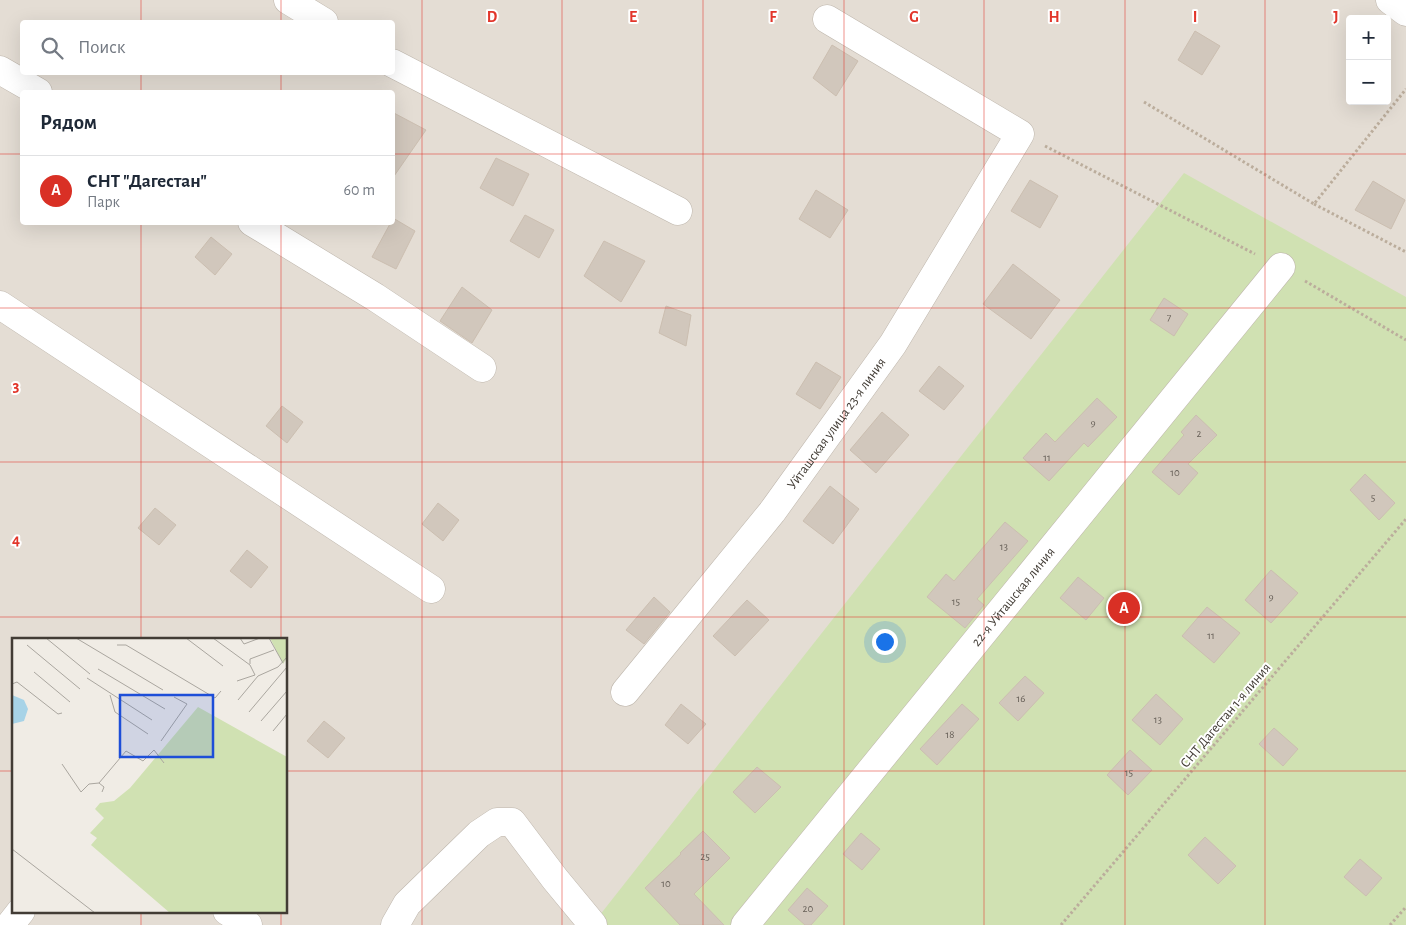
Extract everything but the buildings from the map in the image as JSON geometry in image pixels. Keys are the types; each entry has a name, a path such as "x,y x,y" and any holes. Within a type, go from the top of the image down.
{"street":[{"path":"288,0 321,20"},
{"path":"1390,0 1406,12"},
{"path":"827,19 1020,134"},
{"path":"395,65 678,211"},
{"path":"0,70 35,90"},
{"name":"Уйташская улица 23-я линия","path":"625,692 772,512 893,344 1020,134"},
{"path":"257,225 375,297 482,368"},
{"name":"22-я Уйташская линия","path":"745,925 1281,267"},
{"path":"0,305 431,589"},
{"path":"395,925 407,904 479,834 497,822 512,822 593,925"},
{"path":"10,925 20,912"},
{"path":"228,912 248,925"}],"path":[{"path":"1314,204 1406,89"},
{"path":"1144,102 1314,204 1406,252"},
{"path":"1020,134 1281,267 1406,340"},
{"name":"СНТ Дагестан 1-я линия","path":"1061,925 1406,519"},
{"path":"1390,925 1406,907"}],"shaded area":[{"path":"0,0 1406,0 1406,925 0,925"}],"green space":[{"path":"1184,173 1406,297 1406,925 592,925"}],"place":[{"name":"СНТ \"Дагестан\"","path":"1124,608"}]}
